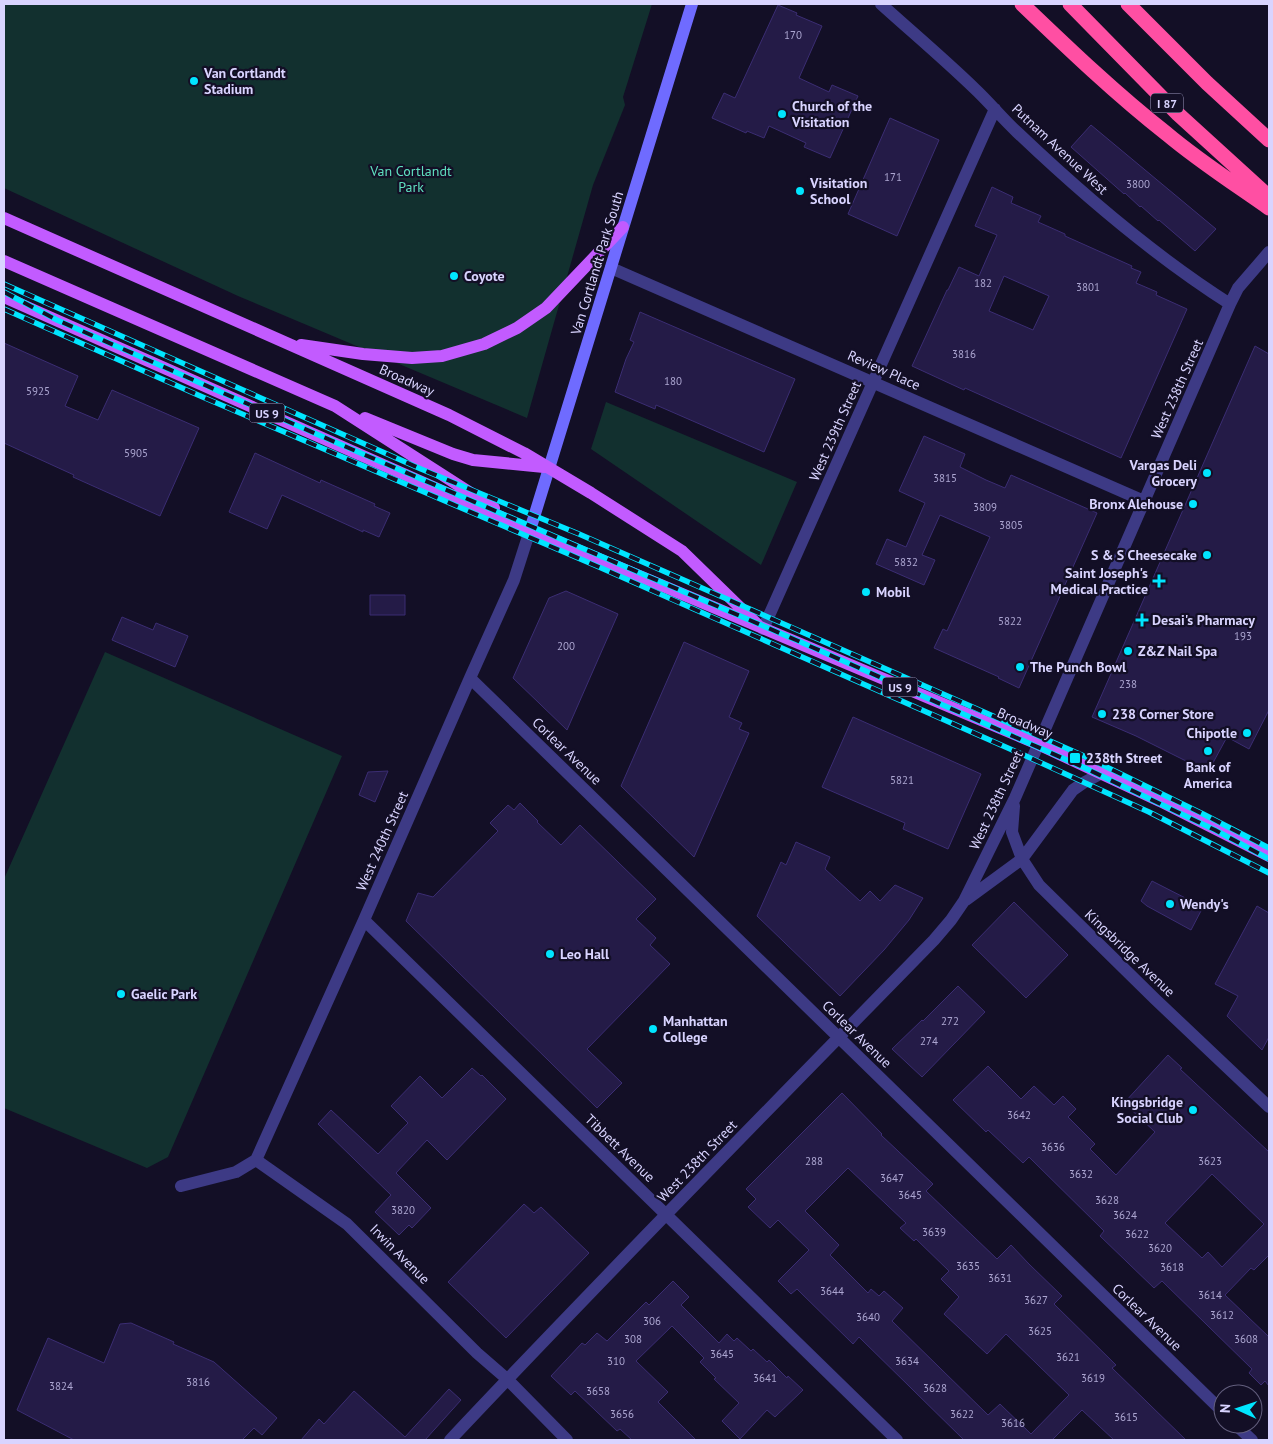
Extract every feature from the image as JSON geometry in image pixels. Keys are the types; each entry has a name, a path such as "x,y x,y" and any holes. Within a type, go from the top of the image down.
{"highway":[{"path":"1022,4 1099,76 1167,135 1269,208"},
{"name":"I 87","path":"1070,4 1178,114 1269,197"},
{"path":"1128,4 1207,83 1269,140"}],"main road":[{"name":"Van Cortlandt Park South","path":"530,530 692,4"},
{"name":"Broadway","path":"4,218 449,415 524,453 682,551 763,629"},
{"path":"285,342 363,354 412,358 442,356 467,350 517,328 546,308 623,227"},
{"name":"Broadway","path":"4,261 335,406 530,530"},
{"name":"Broadway","path":"4,297 530,530 1038,744 1102,773 1269,856"},
{"path":"335,406 463,457 482,462 549,468"}],"street":[{"name":"Putnam Avenue West","path":"881,4 973,87 1067,179 1151,248 1230,304"},
{"name":"West 239th Street","path":"763,629 995,108"},
{"name":"West 238th Street","path":"450,1440 666,1214 934,940 951,920 964,901 1014,798 1230,304 1238,288 1269,252"},
{"name":"Review Place","path":"611,268 1144,501"},
{"name":"West 240th Street","path":"256,1160 514,580 530,530"},
{"name":"Corlear Avenue","path":"470,678 1213,1402"},
{"name":"West 238th Street","path":"964,901 1022,859 1074,790 1082,783 1102,773"},
{"name":"Kingsbridge Avenue","path":"1014,798 1012,832 1022,859 1039,885 1269,1107"},
{"name":"Tibbett Avenue","path":"364,920 897,1440"},
{"path":"181,1186 236,1172 256,1160"},
{"name":"Irwin Avenue","path":"256,1160 347,1224 567,1440"}],"green space":[{"name":"Van Cortlandt Park","path":"4,4 652,4 623,97 625,105 593,185 527,418 238,296 4,188"},
{"path":"606,402 797,482 761,565 591,449"},
{"name":"Gaelic Park","path":"105,652 342,756 168,1157 147,1168 4,1108 4,879"}],"building":[{"name":"Church of the Visitation","path":"778,5 822,26 799,78 829,92 832,85 858,96 830,158 804,147 806,143 769,126 764,138 747,131 746,133 712,118 724,93 735,98"},
{"path":"890,118 939,140 897,236 848,214"},
{"path":"1091,125 1216,229 1195,251 1159,220 1124,194 1071,147"},
{"path":"992,187 1013,197 1011,203 1041,216 1038,222 1132,266 1131,268 1141,272 1136,283 1157,292 1156,295 1187,309 1121,458 912,366 959,267 979,276 997,235 975,226","holes":["1004,276 1049,296 1033,330 989,311"]},
{"path":"640,312 795,379 764,452 656,405 655,409 615,392 634,342 630,340"},
{"path":"4,343 78,376 65,406 98,420 112,390 199,428 160,516 73,477 74,475 4,443"},
{"path":"1255,346 1269,354 1269,710 1249,749 1227,737 1208,772 1136,736 1092,717"},
{"path":"924,436 965,454 960,467 986,480 1005,488 1011,475 1097,513 1019,688 934,648 943,629 947,631 990,537 940,515 922,555 935,560 924,585 876,564 887,539 906,547 925,503 899,491"},
{"path":"255,453 320,483 321,480 375,504 374,506 390,513 379,537 363,530 363,532 282,495 267,529 229,512"},
{"path":"566,591 618,614 567,730 513,678 549,598"},
{"path":"370,595 405,595 405,615 370,615"},
{"path":"122,617 153,630 156,623 188,636 175,667 112,640"},
{"path":"684,642 749,671 729,717 742,723 739,729 749,733 694,857 621,786"},
{"path":"853,717 981,774 948,849 903,829 905,823 822,787"},
{"path":"388,771 375,802 359,795 368,772"},
{"name":"Leo Hall","path":"520,803 561,845 580,825 656,899 636,919 656,938 650,945 670,964 587,1049 622,1083 597,1108 406,921 418,893 433,897 498,831 490,823 508,805 514,810"},
{"path":"796,842 830,857 825,869 860,901 870,891 880,901 895,885 923,898 909,920 884,950 840,996 757,916 781,862 786,865"},
{"name":"Wendy's","path":"1152,881 1203,907 1191,930 1141,901"},
{"path":"1014,902 1068,955 1026,998 972,945"},
{"path":"1257,906 1269,913 1269,1037 1262,1050 1227,1016 1238,996 1215,984"},
{"path":"958,986 985,1012 922,1077 892,1049"},
{"path":"1168,1055 1182,1068 1180,1069 1269,1152 1269,1255 1254,1270 1251,1268 1225,1295 1269,1337 1269,1386 1265,1381 1260,1384 1249,1373 1252,1369 1162,1281 1154,1288 1100,1236 1104,1231 1029,1157 1023,1163 988,1130 986,1132 953,1100 988,1066 1021,1099 1034,1086 1054,1105 1063,1096 1076,1109 1068,1117 1095,1144 1090,1149 1116,1175 1155,1132 1124,1103","holes":["1212,1174 1264,1224 1222,1267 1208,1252 1202,1258 1165,1223"]},
{"path":"472,1068 482,1075 506,1099 447,1160 427,1140 396,1173 431,1208 412,1228 409,1225 399,1235 375,1212 391,1195 318,1124 331,1110 378,1154 408,1123 391,1106 420,1076 442,1098"},
{"path":"842,1093 881,1135 933,1184 926,1191 997,1259 1011,1245 1062,1296 1054,1304 1116,1365 1112,1368 1186,1440 1114,1440 1082,1410 1052,1440 964,1440 859,1337 853,1344 797,1289 791,1294 778,1281 809,1250 778,1220 770,1228 748,1207 756,1199 746,1189","holes":["848,1168 906,1223 900,1228 914,1241 916,1239 949,1271 941,1279 959,1297 944,1314 987,1354 1006,1334 1069,1395 1031,1434 1000,1404 988,1415 892,1321 903,1308 884,1291 879,1296 871,1289 868,1293 830,1255 839,1245 805,1211"]},
{"path":"524,1204 534,1213 541,1207 589,1253 506,1338 448,1282"},
{"path":"673,1281 689,1297 681,1305 719,1343 727,1334 734,1341 737,1338 767,1362 769,1360 787,1378 788,1376 803,1390 775,1417 767,1410 740,1439 722,1421 739,1403 714,1379 716,1378 700,1362 704,1358 672,1326 636,1361 668,1392 658,1402 696,1440 632,1440 620,1429 617,1431 575,1391 571,1395 551,1376 582,1343 585,1345 597,1333 607,1341 646,1302 649,1305"},
{"path":"131,1323 214,1362 277,1418 262,1435 254,1428 242,1440 74,1440 17,1410 48,1338 104,1363 120,1324"},
{"path":"449,1389 461,1400 425,1440 301,1440 319,1419 324,1424 354,1391 405,1437"}],"railway":[{"path":"4,284 421,469 579,534 1084,756 1269,848"},
{"path":"4,292 57,320 321,436 796,640 1085,768 1215,830 1269,859"},
{"path":"4,309 198,395 599,567 1026,756 1149,812 1269,873"}],"place":[{"name":"Van Cortlandt Stadium","path":"194,81"},
{"name":"Church of the Visitation","path":"782,114"},
{"name":"Visitation School","path":"800,191"},
{"name":"Coyote","path":"454,276"},
{"name":"Vargas Deli Grocery","path":"1207,473"},
{"name":"Bronx Alehouse","path":"1193,504"},
{"name":"S & S Cheesecake","path":"1207,555"},
{"name":"Saint Joseph's Medical Practice","path":"1159,581"},
{"name":"Mobil","path":"866,592"},
{"name":"Desai's Pharmacy","path":"1142,620"},
{"name":"Z&Z Nail Spa","path":"1128,651"},
{"name":"The Punch Bowl","path":"1020,667"},
{"name":"238 Corner Store","path":"1102,714"},
{"name":"Chipotle","path":"1247,733"},
{"name":"Bank of America","path":"1208,751"},
{"name":"238th Street","path":"1075,758"},
{"name":"Wendy's","path":"1170,904"},
{"name":"Leo Hall","path":"550,954"},
{"name":"Gaelic Park","path":"121,994"},
{"name":"Manhattan College","path":"653,1029"},
{"name":"Kingsbridge Social Club","path":"1193,1110"}]}
